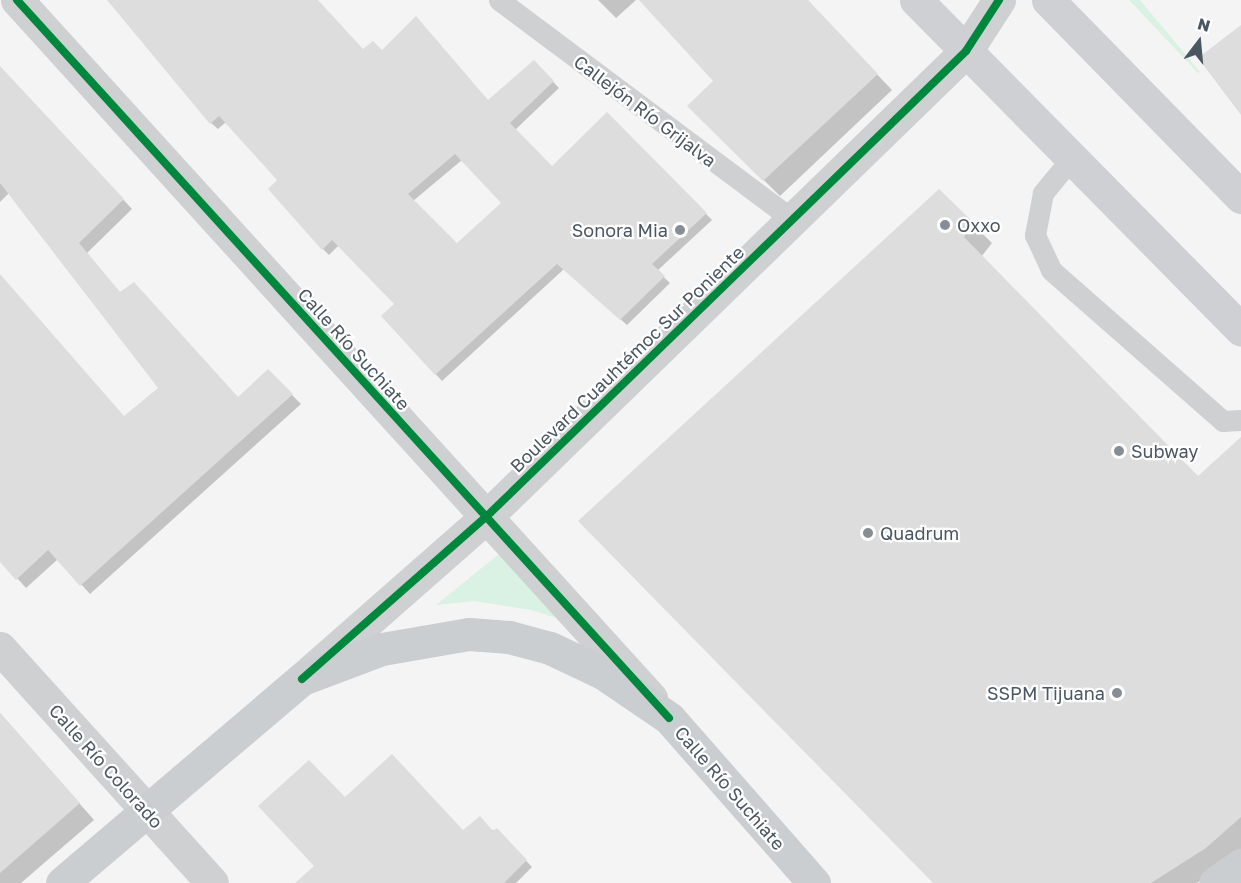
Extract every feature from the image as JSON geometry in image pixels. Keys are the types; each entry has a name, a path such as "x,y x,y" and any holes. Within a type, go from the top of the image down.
{"main road":[{"path":"916,0 1071,160 1241,330"},
{"path":"1048,0 1241,197"},
{"path":"302,679 382,649 424,639 469,634 509,637 550,648 603,673 669,718"},
{"name":"Boulevard Cuauhtémoc Sur Poniente","path":"62,883 302,679"},
{"name":"Calle Río Suchiate","path":"669,718 814,883"},
{"path":"1215,883 1241,865"}],"street":[{"name":"Calle Río Suchiate","path":"17,0 669,718"},
{"name":"Boulevard Cuauhtémoc Sur Poniente","path":"302,679 486,517 966,51 999,0"},
{"name":"Calle Río Colorado","path":"0,648 212,883"}],"lane":[{"name":"Callejón Río Grijalva","path":"499,0 792,219"},
{"path":"1071,160 1043,193 1035,235 1051,270 1223,421 1241,420"}],"green space":[{"path":"1129,0 1140,0 1200,72 1198,73"},
{"path":"504,550 570,622 531,610 475,601 436,605"}],"building":[{"path":"107,0 318,0 363,49 373,41 382,50 416,16 488,100 534,60 554,81 510,123 552,166 607,112 707,213 652,264 665,276 620,320 557,264 435,375 381,316 394,304 332,240 322,250 268,189 277,180 219,116 210,124","holes":["455,154 501,203 457,243 408,194"]},
{"path":"639,0 808,0 878,74 763,181 687,106 713,81"},
{"path":"1241,25 1241,115 1198,58"},
{"path":"0,66 124,199 79,243 120,292 134,282 238,397 268,369 293,394 80,586 48,550 16,580 0,562 0,274 124,416 158,388 0,183"},
{"path":"939,189 974,223 964,237 1198,476 1241,437 1241,817 1206,848 1151,883 933,883 578,521"},
{"path":"0,713 80,803 0,873"},
{"path":"392,754 463,830 480,816 493,831 497,828 527,860 504,883 295,883 314,866 258,806 309,760 345,797"}],"cycle path":[{"path":"17,0 669,718"},
{"path":"302,679 486,517 966,51 999,0"}],"place":[{"name":"Oxxo","path":"945,225"},
{"name":"Sonora Mia","path":"680,230"},
{"name":"Subway","path":"1119,451"},
{"name":"Quadrum","path":"868,533"},
{"name":"SSPM Tijuana","path":"1117,693"}]}
